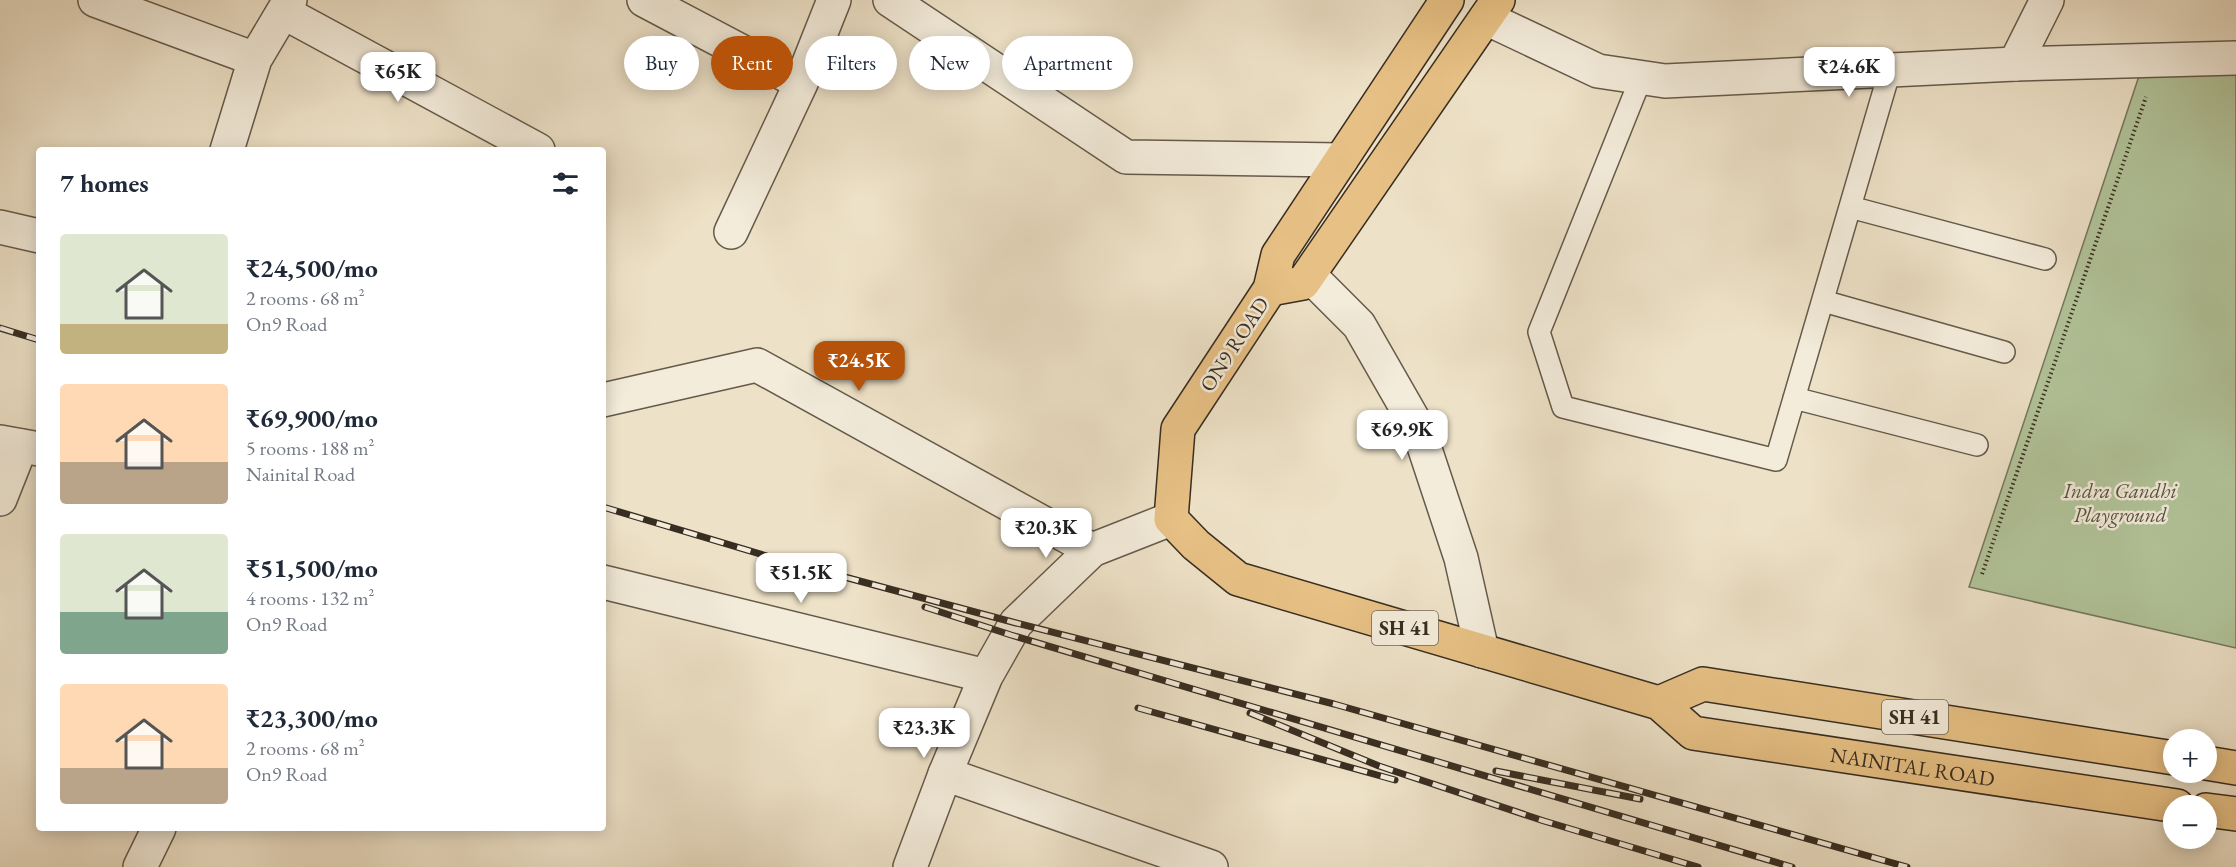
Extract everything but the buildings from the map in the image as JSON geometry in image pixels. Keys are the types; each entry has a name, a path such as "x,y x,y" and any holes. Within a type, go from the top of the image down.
{"main road":[{"path":"1270,290 1278,255 1447,0"},
{"name":"ON9 ROAD","path":"1171,519 1178,429 1270,290 1303,284 1492,9"},
{"name":"NAINITAL ROAD","path":"1171,519 1196,545 1238,579 1659,703 1694,733 2163,804"},
{"name":"SH 41","path":"1659,703 1703,684 2163,756"},
{"path":"2217,765 2236,768"},
{"path":"2217,811 2236,814"}],"street":[{"path":"95,0 255,59"},
{"path":"644,0 801,83"},
{"path":"731,232 801,83 834,0"},
{"path":"890,0 1126,157 1341,160"},
{"path":"2015,63 2046,0"},
{"path":"228,147 255,59 286,6 533,147"},
{"path":"1492,9 1598,71 1665,81 2015,63 2236,58"},
{"path":"0,227 36,235"},
{"path":"1309,275 1359,325 1418,428 1461,558 1482,651"},
{"path":"606,399 757,365 1092,550"},
{"path":"0,499 20,446"},
{"path":"910,867 945,774 986,676 1016,623 1092,550 1171,519"},
{"path":"606,583 986,676"},
{"path":"945,774 1201,866"},
{"path":"140,867 158,831"}],"lane":[{"path":"1641,78 1539,332 1563,407 1776,460 1890,70"},
{"path":"1850,207 2045,259"},
{"path":"1823,301 2004,352"},
{"path":"1794,398 1977,445"}],"path":[{"path":"1982,574 2149,88"}],"green space":[{"name":"Indra Gandhi Playground","path":"2236,70 2236,648 1969,587 2139,76"}],"railway":[{"path":"0,328 36,339"},
{"path":"606,508 770,557 1016,623 1334,704 1907,867"},
{"path":"925,607 1011,635 1792,867"},
{"path":"1138,708 1395,780"},
{"path":"1250,713 1379,766 1544,821 1698,867"},
{"path":"1496,771 1640,799"}]}
